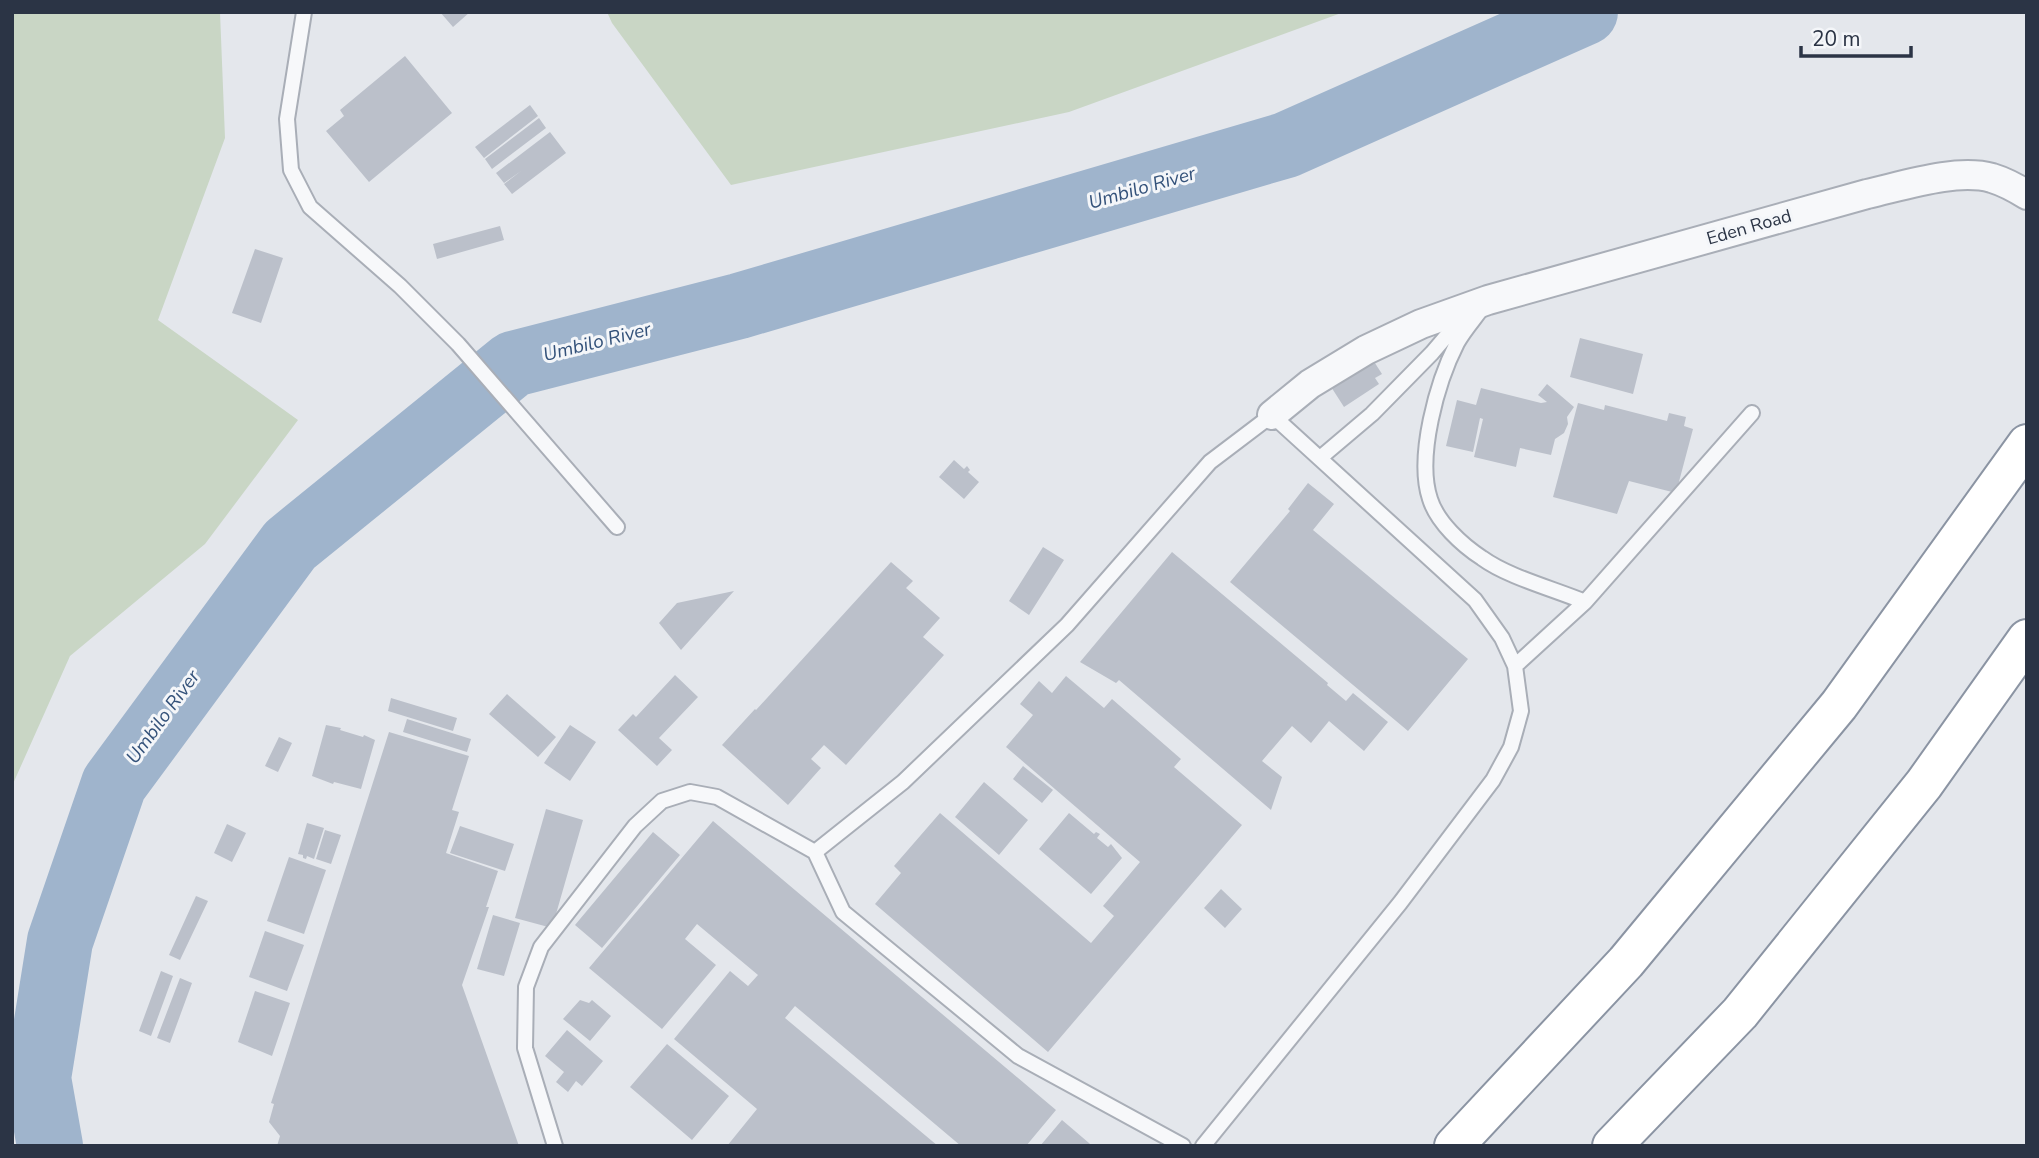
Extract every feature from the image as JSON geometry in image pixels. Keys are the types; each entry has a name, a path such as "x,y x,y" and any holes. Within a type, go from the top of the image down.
{"highway":[{"path":"1454,1146 1626,962 1839,705 2027,444"},
{"path":"1612,1146 1740,1013 1924,784 2027,639"}],"street":[{"name":"Eden Road","path":"1272,415 1310,384 1366,350 1420,324 1480,303 1867,194 1925,181 1970,175 1990,178 2018,190"}],"lane":[{"path":"304,12 287,119 291,170 310,207 400,286 458,344 617,527"},
{"path":"1320,458 1372,414 1480,303"},
{"path":"1480,303 1457,343 1439,391 1428,440 1424,478 1430,502 1443,522 1482,559 1585,602"},
{"path":"1515,666 1585,602 1752,413"},
{"path":"816,852 903,782 1067,625 1210,462 1272,415 1475,600 1502,638 1515,666 1521,711 1511,747 1493,780 1400,904 1203,1146"},
{"path":"555,1146 526,1048 526,987 541,947 635,826 662,801 690,792 717,797 816,852 843,912 1018,1056 1183,1146"}],"green space":[{"path":"12,12 220,12 225,138 158,320 298,420 205,544 70,656 12,786"},
{"path":"607,12 1344,12 1069,112 731,185 612,23"}],"building":[{"path":"440,12 470,12 453,27"},
{"path":"405,56 452,113 369,182 326,131 344,116 340,110"},
{"path":"530,105 538,116 484,158 475,147"},
{"path":"539,118 546,128 492,169 485,159"},
{"path":"550,132 566,153 512,194 504,184 521,171 504,183 496,173"},
{"path":"500,226 504,240 437,259 433,244"},
{"path":"255,249 283,258 261,323 232,313"},
{"path":"1580,338 1643,354 1633,394 1570,377"},
{"path":"1373,360 1382,374 1375,378 1379,384 1344,407 1326,379"},
{"path":"1547,384 1574,407 1567,417 1568,424 1564,433 1555,439 1551,455 1520,448 1516,467 1474,457 1483,419 1480,418 1473,452 1446,446 1457,400 1476,405 1481,388 1541,403 1547,402 1538,395"},
{"path":"1578,403 1604,410 1605,405 1667,421 1669,413 1686,417 1684,426 1693,429 1676,493 1629,481 1617,514 1553,497"},
{"path":"954,460 964,469 967,466 970,470 968,472 979,482 964,499 939,477"},
{"path":"1308,483 1334,504 1313,530 1468,659 1408,731 1230,582 1290,511 1288,509"},
{"path":"1043,547 1064,560 1029,615 1009,601"},
{"path":"1172,552 1346,701 1353,693 1388,722 1364,751 1329,721 1311,743 1292,726 1262,761 1282,777 1271,810 1119,680 1116,683 1080,662"},
{"path":"891,562 913,581 906,588 940,618 923,637 944,655 846,765 824,745 811,759 821,768 788,805 722,745"},
{"path":"734,591 681,650 659,623 677,603"},
{"path":"675,675 698,697 659,738 672,750 657,766 618,730 633,714 636,717"},
{"path":"1066,676 1104,708 1112,699 1181,759 1174,767 1242,825 1048,1052 875,904 901,873 894,866 940,813 1091,943 1114,916 1103,906 1140,862 1006,747 1033,715 1020,704 1039,681 1052,693"},
{"path":"507,694 556,737 538,757 489,714"},
{"path":"391,698 457,718 453,731 388,711"},
{"path":"407,719 471,739 467,752 403,732"},
{"path":"326,725 375,740 361,789 334,782 333,784 312,776"},
{"path":"570,725 596,742 570,781 544,763"},
{"path":"389,732 469,756 452,810 459,812 446,853 498,871 486,907 489,907 462,985 519,1146 277,1146 280,1136 269,1122 274,1104 271,1103"},
{"path":"279,737 292,743 278,772 265,766"},
{"path":"1023,766 1053,790 1042,803 1013,779"},
{"path":"984,782 1028,820 999,855 955,817"},
{"path":"546,809 583,820 552,928 515,918"},
{"path":"1069,813 1094,834 1100,834 1097,838 1108,847 1111,844 1122,858 1091,894 1039,849"},
{"path":"713,821 1056,1110 1026,1146 961,1146 795,1006 785,1018 938,1146 727,1146 757,1109 674,1039 730,971 748,986 758,975 697,924 685,939 716,965 662,1029 589,968"},
{"path":"307,823 324,828 314,859 307,856 306,859 298,854"},
{"path":"227,824 246,833 232,862 214,853"},
{"path":"460,826 514,844 505,871 450,853"},
{"path":"325,830 341,835 331,864 316,859"},
{"path":"653,832 680,855 602,948 575,925"},
{"path":"289,857 326,870 304,934 267,921"},
{"path":"1221,889 1242,909 1225,928 1204,908"},
{"path":"196,896 208,901 180,960 169,955"},
{"path":"493,915 520,923 504,976 477,969"},
{"path":"265,931 304,945 287,991 249,977"},
{"path":"161,971 173,976 151,1036 139,1031"},
{"path":"180,978 192,983 170,1043 157,1038"},
{"path":"255,991 290,1003 272,1056 238,1042"},
{"path":"580,1000 589,1003 592,1000 611,1016 590,1041 563,1019"},
{"path":"567,1030 603,1061 582,1086 576,1081 568,1092 556,1082 564,1072 545,1056"},
{"path":"667,1044 729,1096 692,1140 630,1087"},
{"path":"1062,1120 1089,1143 1092,1146 1040,1146"}],"waterway":[{"name":"Umbilo River","path":"50,1146 38,1078 60,941 114,784 290,545 513,364 739,306 1286,145 1585,12"}]}
